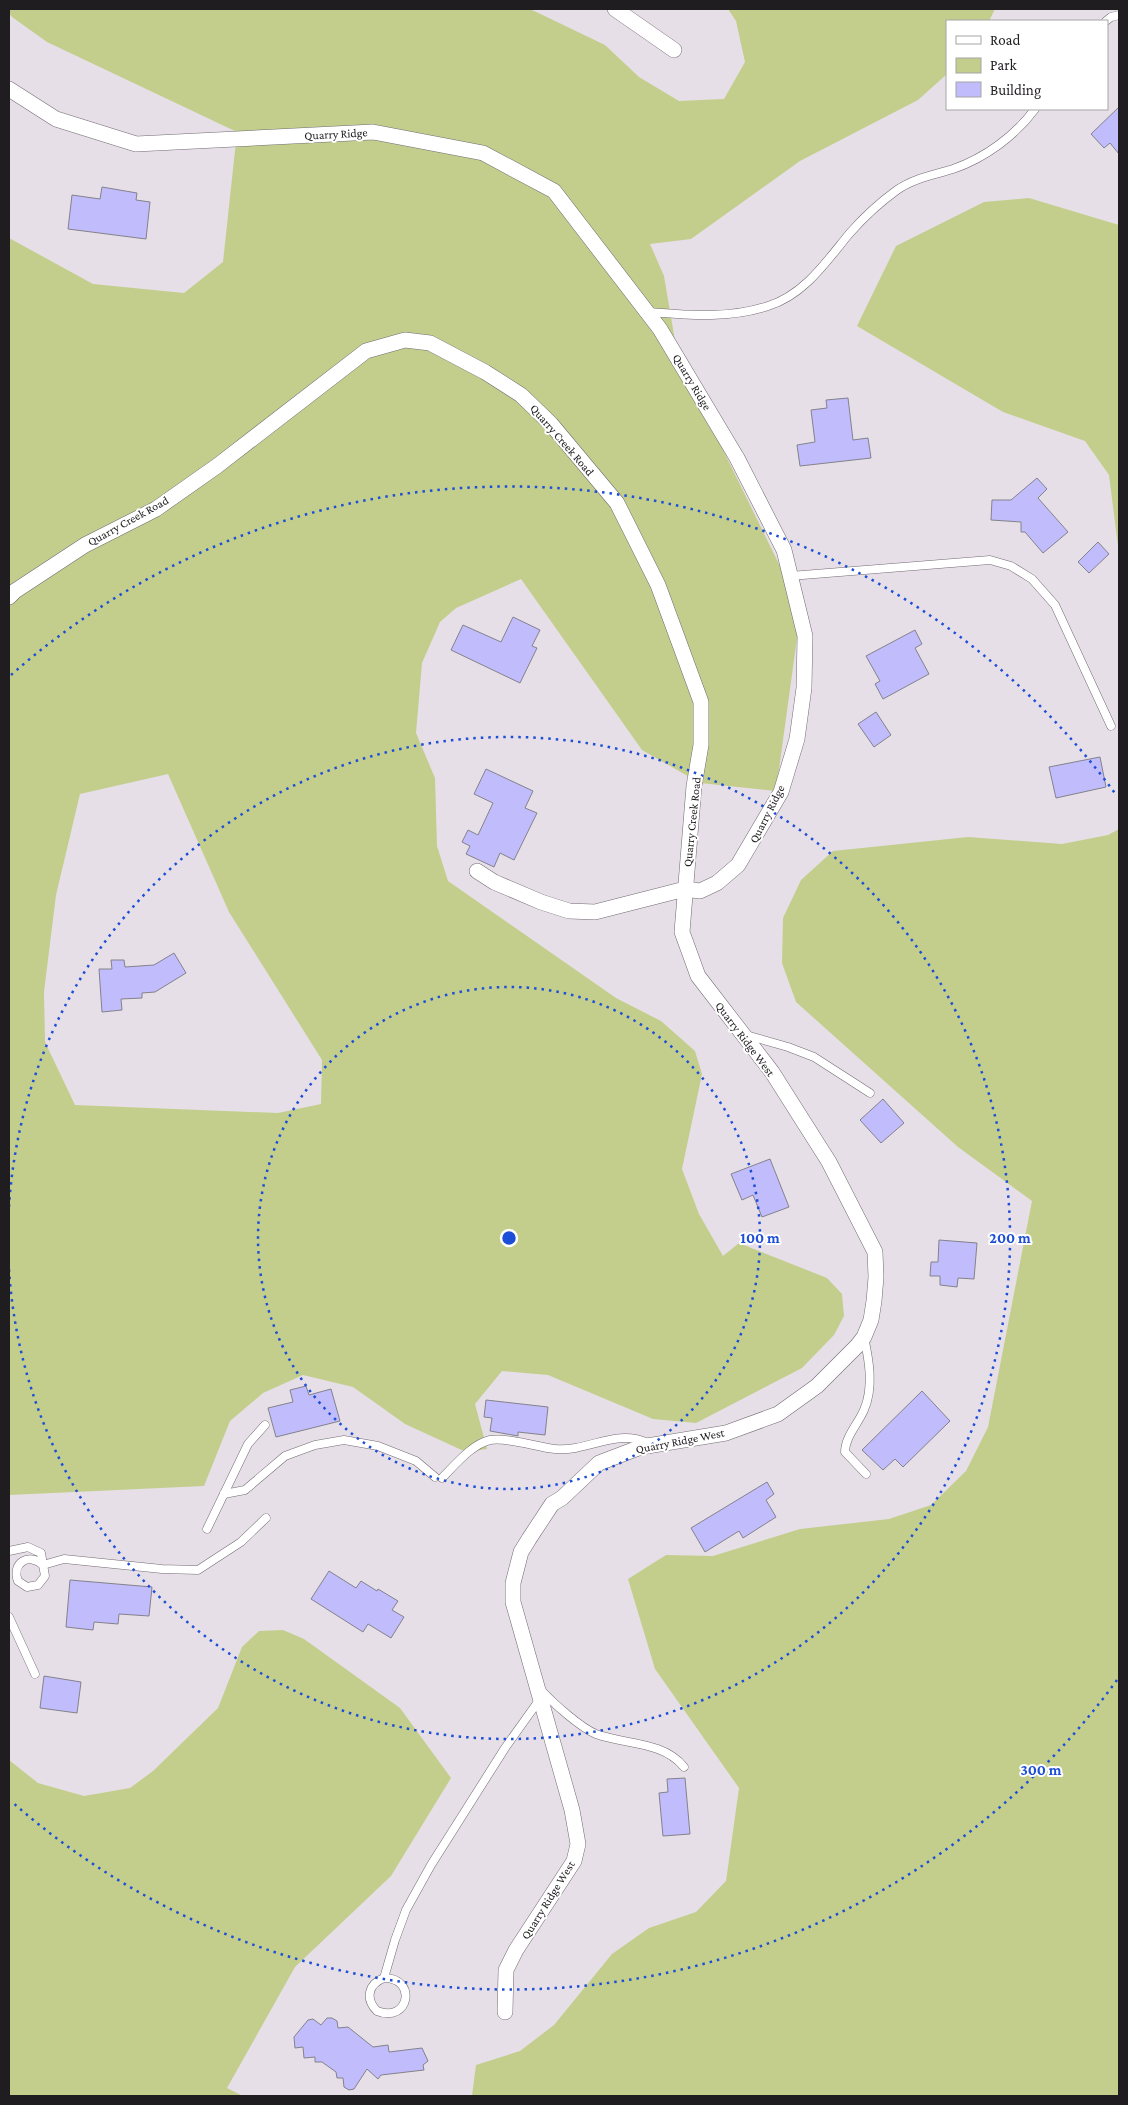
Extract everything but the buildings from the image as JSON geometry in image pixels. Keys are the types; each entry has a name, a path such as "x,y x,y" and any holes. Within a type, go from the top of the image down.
{"street":[{"path":"615,9 674,50"},
{"name":"Quarry Ridge","path":"9,89 56,119 136,144 373,132 483,153 554,191 660,329 736,458 784,550 805,636 804,688 797,738 780,792 738,865 717,883 700,891 685,889 595,912 569,911 541,902 476,871"},
{"name":"Quarry Creek Road","path":"9,597 15,591 85,545 156,509 217,466 366,351 405,340 430,343 485,372 521,395 551,424 617,503 658,585 701,702 701,745 694,786 685,889"},
{"name":"Quarry Ridge West","path":"504,2012 506,1970 516,1950 571,1866 578,1844 572,1810 512,1593 521,1552 552,1504 562,1498 599,1463 620,1454 652,1445 726,1433 778,1414 817,1386 864,1337 871,1320 876,1277 875,1252 828,1162 772,1072 698,976 682,932 685,889"}],"lane":[{"path":"1107,20 1119,15"},
{"path":"648,312 736,314 769,306 792,296 828,261 870,212 898,189 924,176 954,168 980,156 1022,126 1034,110"},
{"path":"790,576 990,560 1012,566 1032,579 1055,605 1111,726"},
{"path":"742,1034 788,1047 814,1057 870,1092"},
{"path":"864,1337 870,1366 868,1394 865,1409 845,1445 845,1452 866,1474"},
{"path":"207,1529 248,1444 265,1425"},
{"path":"224,1494 245,1490 285,1456 315,1445 344,1440 378,1446 416,1462 438,1477 480,1444 491,1440 557,1449 586,1446 619,1437 637,1438 652,1445"},
{"path":"9,1551 28,1547 40,1552 43,1565 64,1559 162,1569 198,1570 241,1542 266,1518"},
{"path":"9,1617 34,1674"},
{"path":"384,1978 398,1980 406,1992 403,2006 391,2014 377,2011 369,1999 372,1986 384,1978 394,1940 406,1910 431,1865 540,1692 595,1733 664,1751 676,1757 684,1767"}],"green space":[{"path":"9,9 530,9 605,45 639,77 679,101 724,99 745,62 736,21 728,9 995,9 990,20 946,20 946,75 918,100 800,161 691,239 650,244 664,276 678,358 801,609 776,791 700,783 642,750 521,579 456,608 440,622 422,663 416,733 435,778 437,846 448,881 616,998 661,1021 695,1051 702,1074 682,1169 699,1214 723,1256 739,1243 827,1278 842,1294 844,1316 834,1335 802,1368 696,1423 653,1419 548,1375 502,1371 475,1404 487,1449 466,1452 405,1424 353,1387 303,1375 263,1393 230,1421 204,1486 9,1495 9,238 93,284 184,293 223,262 237,132 47,42 12,17","holes":["168,774 229,912 322,1060 321,1104 278,1113 75,1105 45,1042 44,992 56,895 80,794"]},
{"path":"1029,198 1119,225 1119,554 1109,475 1085,441 1003,412 857,326 896,246 984,202"},
{"path":"1119,829 1119,2096 472,2096 476,2065 520,2051 554,2025 612,1954 649,1928 696,1912 726,1881 739,1788 655,1669 628,1579 666,1555 713,1556 800,1529 889,1519 931,1505 966,1471 988,1427 1032,1201 958,1147 796,1002 782,963 783,918 801,880 833,851 968,837 1062,844 1108,835"},
{"path":"283,1630 304,1639 400,1708 451,1778 391,1876 295,1967 227,2088 243,2096 9,2096 9,1760 38,1783 84,1796 130,1788 153,1771 218,1708 242,1647 259,1631"}]}
